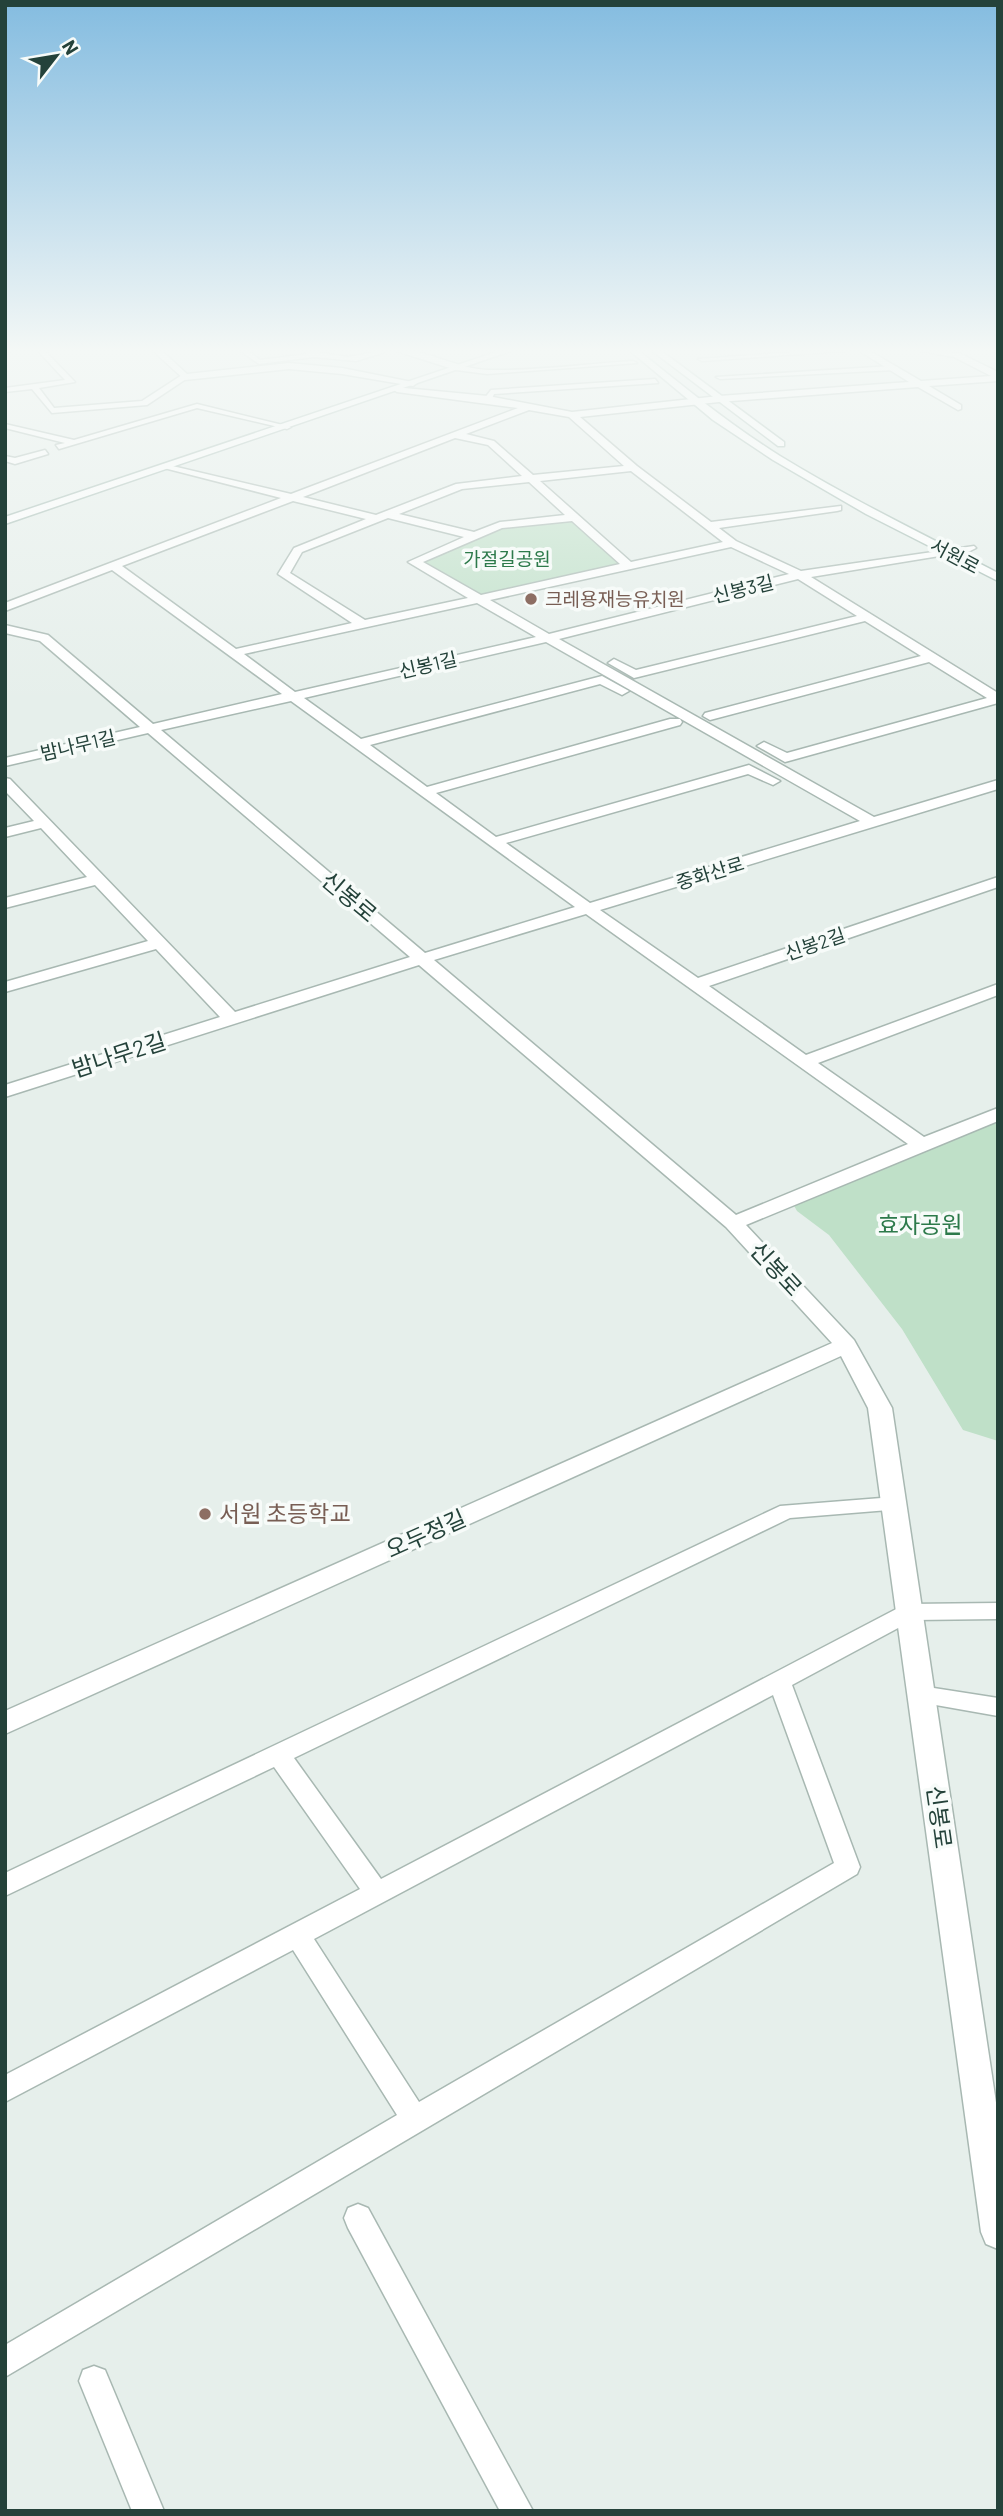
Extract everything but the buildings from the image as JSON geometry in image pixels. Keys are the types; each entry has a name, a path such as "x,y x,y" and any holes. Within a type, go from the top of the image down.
{"street":[{"path":"6,520 164,467"},
{"path":"174,467 293,498 475,536"},
{"path":"5,607 373,467"},
{"path":"518,467 629,566"},
{"name":"서원로","path":"794,467 998,579"},
{"path":"362,624 284,574 298,550 460,486 634,468"},
{"name":"신봉3길","path":"634,468 732,543 800,575 997,699"},
{"path":"707,526 837,508"},
{"path":"574,517 500,525 414,562 866,825"},
{"name":"서원로","path":"947,551 974,550 958,541"},
{"path":"233,653 732,543"},
{"path":"800,575 947,551"},
{"path":"114,566 494,842 922,1145"},
{"name":"신봉3길","path":"564,634 800,575"},
{"path":"564,634 634,674 868,617"},
{"name":"신봉로","path":"5,629 44,638 733,1223 846,1345 880,1408 998,2232"},
{"name":"신봉1길","path":"150,728 564,634"},
{"name":"신봉3길","path":"932,657 710,716 785,758 997,699"},
{"path":"359,744 602,680 675,722 425,792"},
{"name":"밤나무1길","path":"5,762 150,728"},
{"path":"494,842 749,769 866,825"},
{"path":"5,782 232,1019"},
{"name":"중화산로","path":"421,960 998,784"},
{"path":"5,832 44,823"},
{"path":"5,903 98,878"},
{"name":"신봉2길","path":"695,985 998,882"},
{"path":"5,987 160,943"},
{"name":"밤나무2길","path":"5,1091 421,960"},
{"path":"804,1062 998,989"},
{"path":"733,1223 998,1114"},
{"name":"오두정길","path":"5,1723 846,1345"}],"lane":[{"path":"5,1885 787,1511 894,1504"},
{"path":"5,2089 910,1612 998,1611"},
{"path":"5,2362 848,1867 779,1681"},
{"path":"922,1695 998,1707"},
{"path":"278,1754 377,1894"},
{"path":"298,1935 415,2119"},
{"path":"358,2218 517,2511"},
{"path":"94,2381 148,2511"}],"green space":[{"name":"가절길공원","path":"574,517 629,566 480,599 414,562 500,525"},
{"name":"효자공원","path":"998,1113 998,1441 963,1430 902,1329 829,1235 797,1211 787,1193"}],"place":[{"name":"크레용재능유치원","path":"531,599"},
{"name":"서원 초등학교","path":"205,1514"}]}
